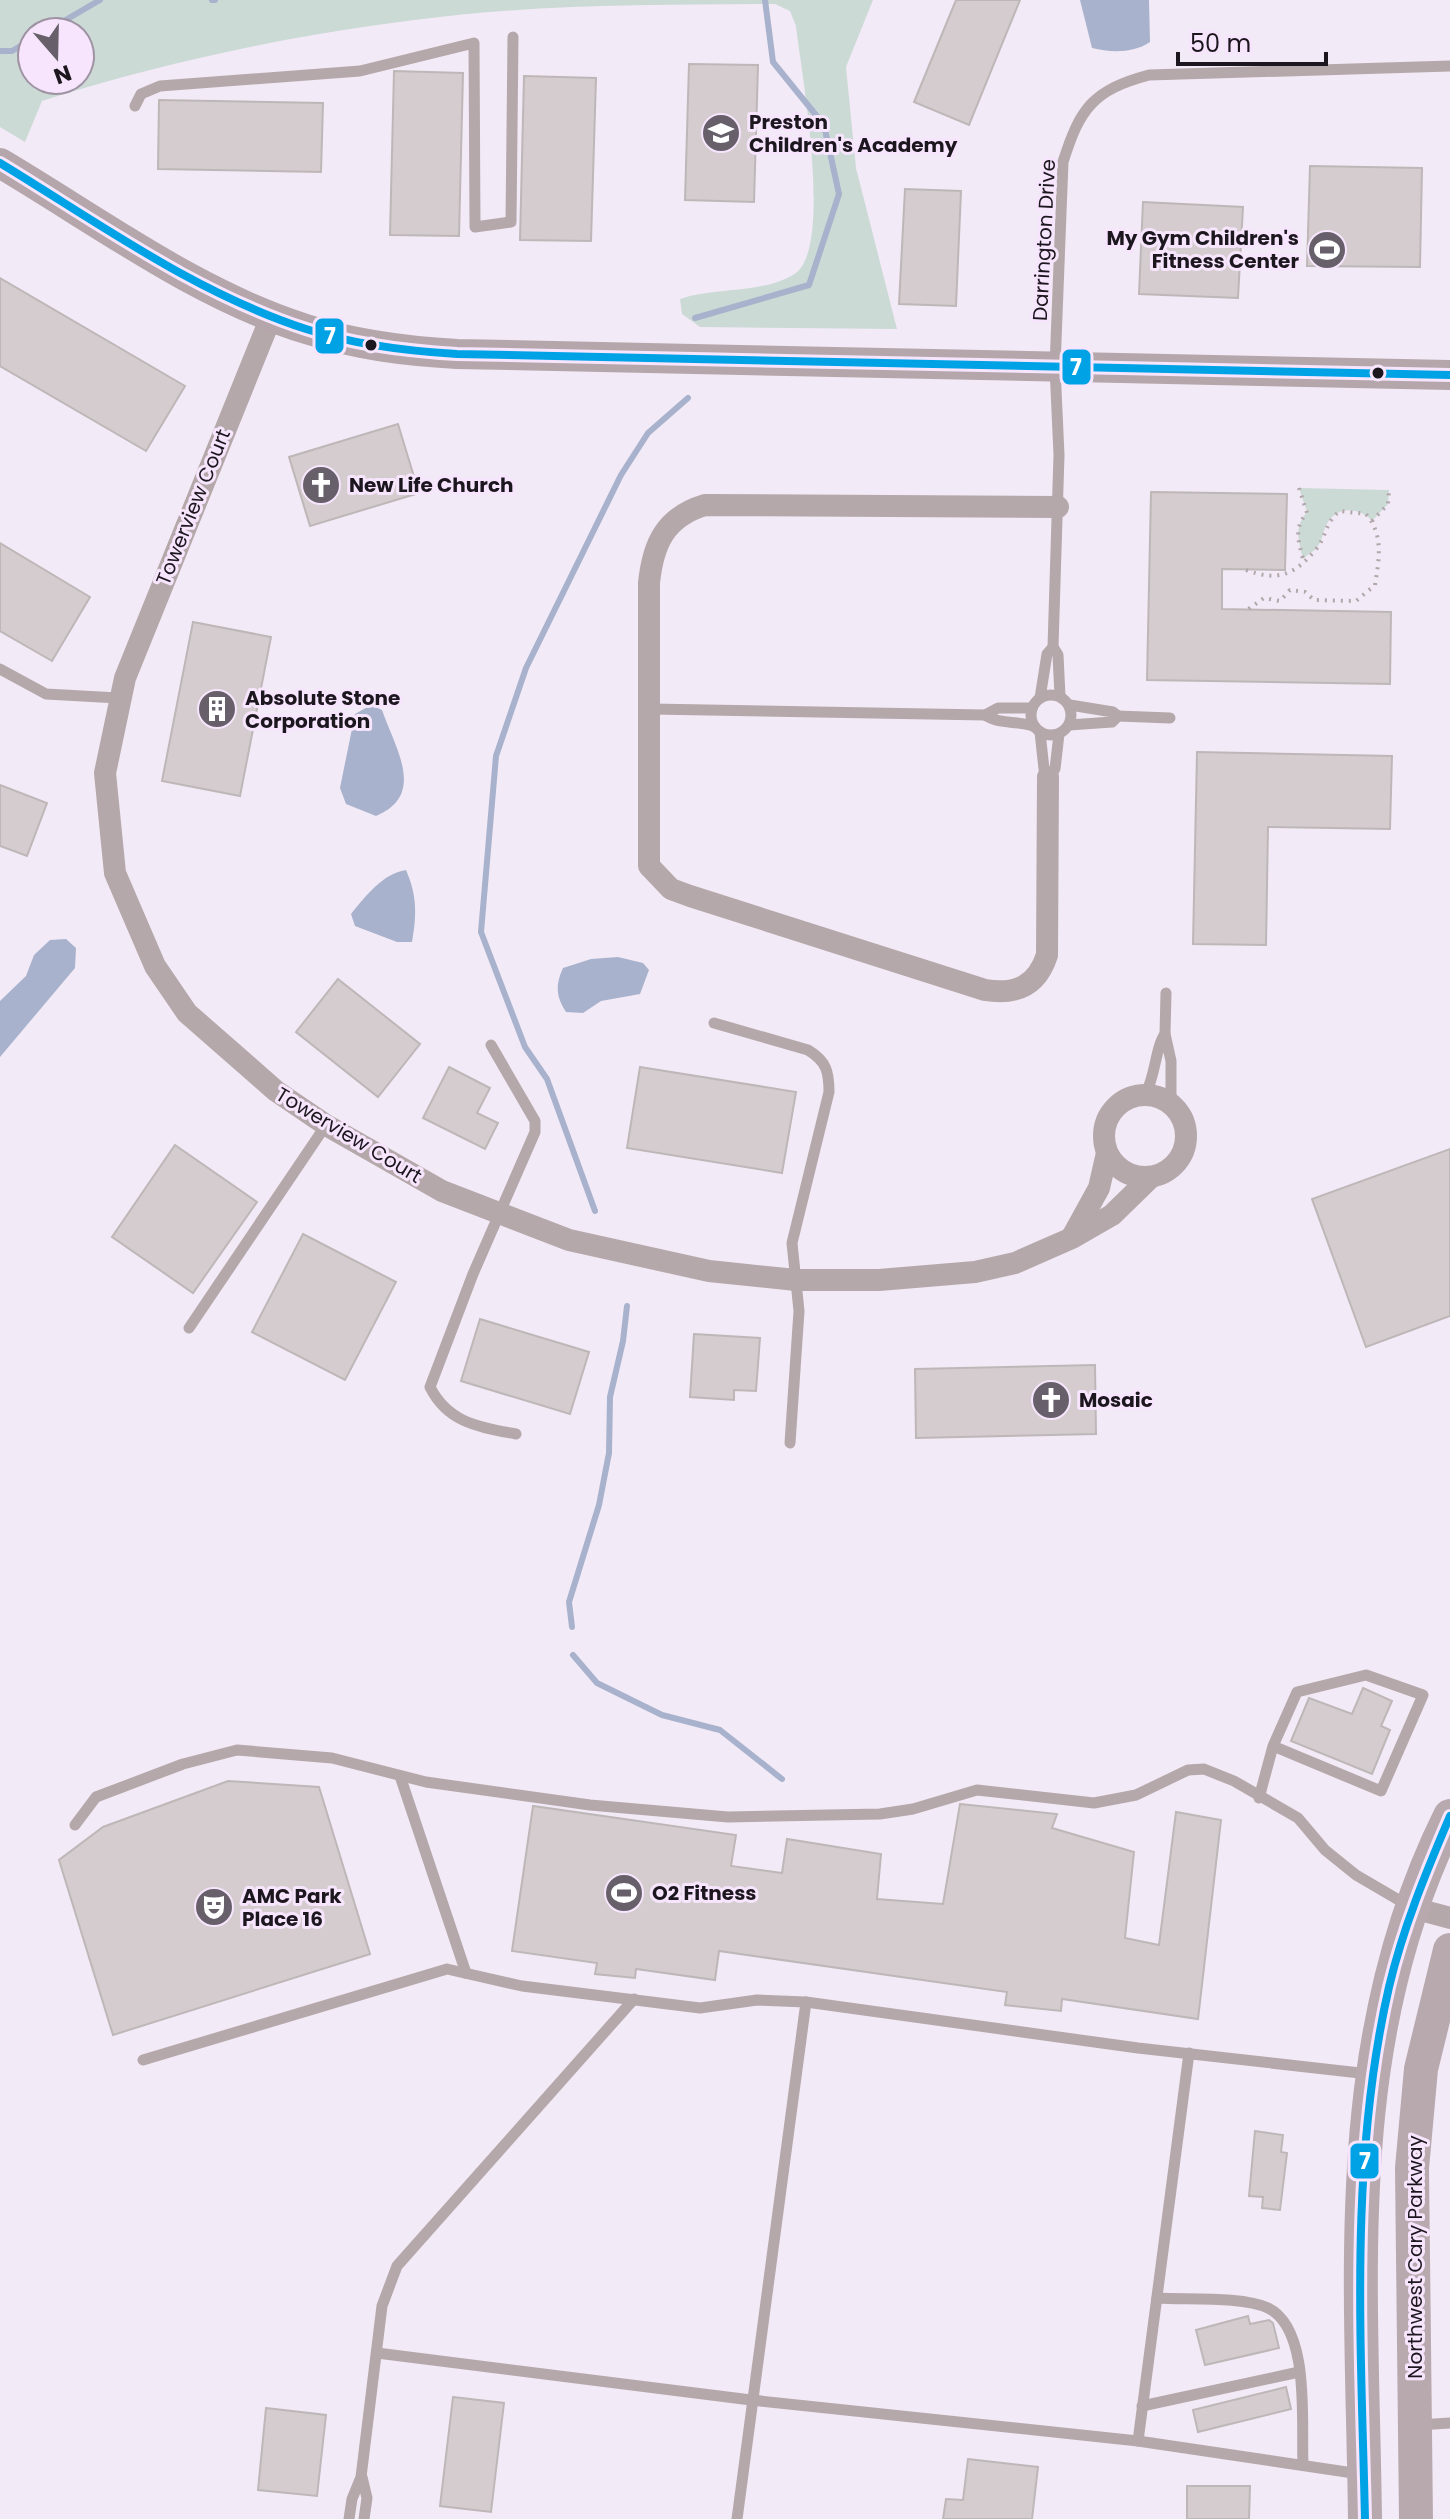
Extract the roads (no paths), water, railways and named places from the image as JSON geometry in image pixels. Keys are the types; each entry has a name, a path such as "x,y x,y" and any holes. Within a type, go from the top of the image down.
{"main road":[{"path":"1365,2519 1361,2222 1370,2074 1390,1981 1425,1868 1450,1816"},
{"name":"Northwest Cary Parkway","path":"1416,2519 1411,2214 1415,2125 1427,2042 1450,1950"}],"street":[{"path":"0,163 173,266 271,317 340,338 415,351 1450,375"},
{"name":"Towerview Court","path":"271,317 118,698 105,773 115,873 155,966 187,1013 276,1091 326,1125 430,1184 499,1215 569,1240 709,1271 796,1280 879,1280 975,1272 1015,1263 1072,1238 1112,1215 1151,1177"},
{"path":"1048,777 1047,955 1034,981 1020,990 994,992 690,896 657,878 649,866 649,583 653,552 663,531 683,511 705,505 1058,507"},
{"path":"1072,1238 1099,1188 1107,1153 1104,1139 1111,1114 1132,1097 1145,1095 1171,1104 1186,1127 1183,1153 1164,1173 1151,1177 1125,1172 1107,1153"},
{"path":"1413,1908 1450,1918"}],"lane":[{"path":"135,106 141,94 160,86 360,71 474,43 475,227 511,222 513,37"},
{"name":"Darrington Drive","path":"1053,647 1058,507 1055,367 1063,162 1073,130 1099,94 1120,83 1149,75 1450,66"},
{"path":"985,715 989,710 1032,708 1040,698 1047,654 1053,647 1058,655 1060,696 1070,705 1113,712 1118,716 1170,718"},
{"path":"0,669 46,694 118,698"},
{"path":"1040,698 1060,696"},
{"path":"1069,725 1070,705"},
{"path":"1032,708 1048,777 1055,769 1059,734 1069,725 1112,722 1118,716"},
{"path":"651,709 985,715 990,719 1024,722 1037,730 1059,734"},
{"path":"1166,993 1165,1034 1171,1061 1171,1104"},
{"path":"714,1023 808,1050 822,1059 829,1073 829,1092 792,1243 799,1311 790,1443"},
{"path":"1145,1095 1155,1077 1159,1043 1165,1034"},
{"path":"491,1045 535,1121 535,1132 430,1387 447,1412 471,1426 516,1434"},
{"path":"189,1328 326,1125"},
{"path":"1259,1798 1273,1746 1297,1692 1366,1675 1423,1695 1381,1791 1273,1746"},
{"path":"75,1825 96,1797 224,1752 250,1750 332,1758 400,1776 590,1805 728,1817 880,1814 913,1809 977,1790 1094,1803 1136,1795 1188,1770 1204,1769 1234,1781 1298,1818 1325,1850 1356,1875 1413,1908"},
{"path":"400,1776 466,1973"},
{"path":"143,2060 447,1969 522,1986 700,2008 757,2000 806,2002 1370,2074"},
{"path":"349,2519 352,2499 361,2477 382,2306 397,2266 634,1999"},
{"path":"737,2519 806,2002"},
{"path":"1138,2441 1189,2053"},
{"path":"1157,2298 1266,2307 1290,2329 1296,2342 1299,2372 1303,2464"},
{"path":"377,2353 751,2400 1138,2441 1364,2474"},
{"path":"1142,2406 1299,2372"},
{"path":"1415,2425 1450,2423"},
{"path":"361,2477 367,2498 364,2519"}],"water":[{"path":"1080,0 1149,0 1150,42 1122,51 1092,48"},
{"path":"371,705 382,710 399,755 404,783 400,796 391,807 376,816 346,804 340,788 355,714"},
{"path":"406,870 415,905 412,942 397,942 355,926 351,914 369,893 389,876"},
{"path":"66,939 76,948 75,968 0,1057 0,1001 26,976 34,955 50,940"},
{"path":"618,957 643,963 649,970 640,994 601,1001 583,1013 566,1012 558,991 563,968 591,959"}],"waterway":[{"path":"72,16 100,0"},
{"path":"695,318 809,285 839,194 824,125 773,62 765,0"},
{"path":"0,51 16,49"},
{"path":"595,1211 547,1079 525,1047 481,932 496,756 526,668 621,475 648,433 688,398"},
{"path":"572,1627 569,1602 599,1505 609,1453 610,1397 623,1341 627,1306"},
{"path":"573,1655 597,1683 662,1715 720,1730 782,1779"}],"place":[{"name":"Preston Children's Academy","path":"721,133"},
{"name":"My Gym Children's Fitness Center","path":"1327,250"},
{"name":"New Life Church","path":"321,485"},
{"name":"Absolute Stone Corporation","path":"217,709"},
{"name":"Mosaic","path":"1051,1400"},
{"name":"O2 Fitness","path":"624,1893"},
{"name":"AMC Park Place 16","path":"214,1907"}]}
